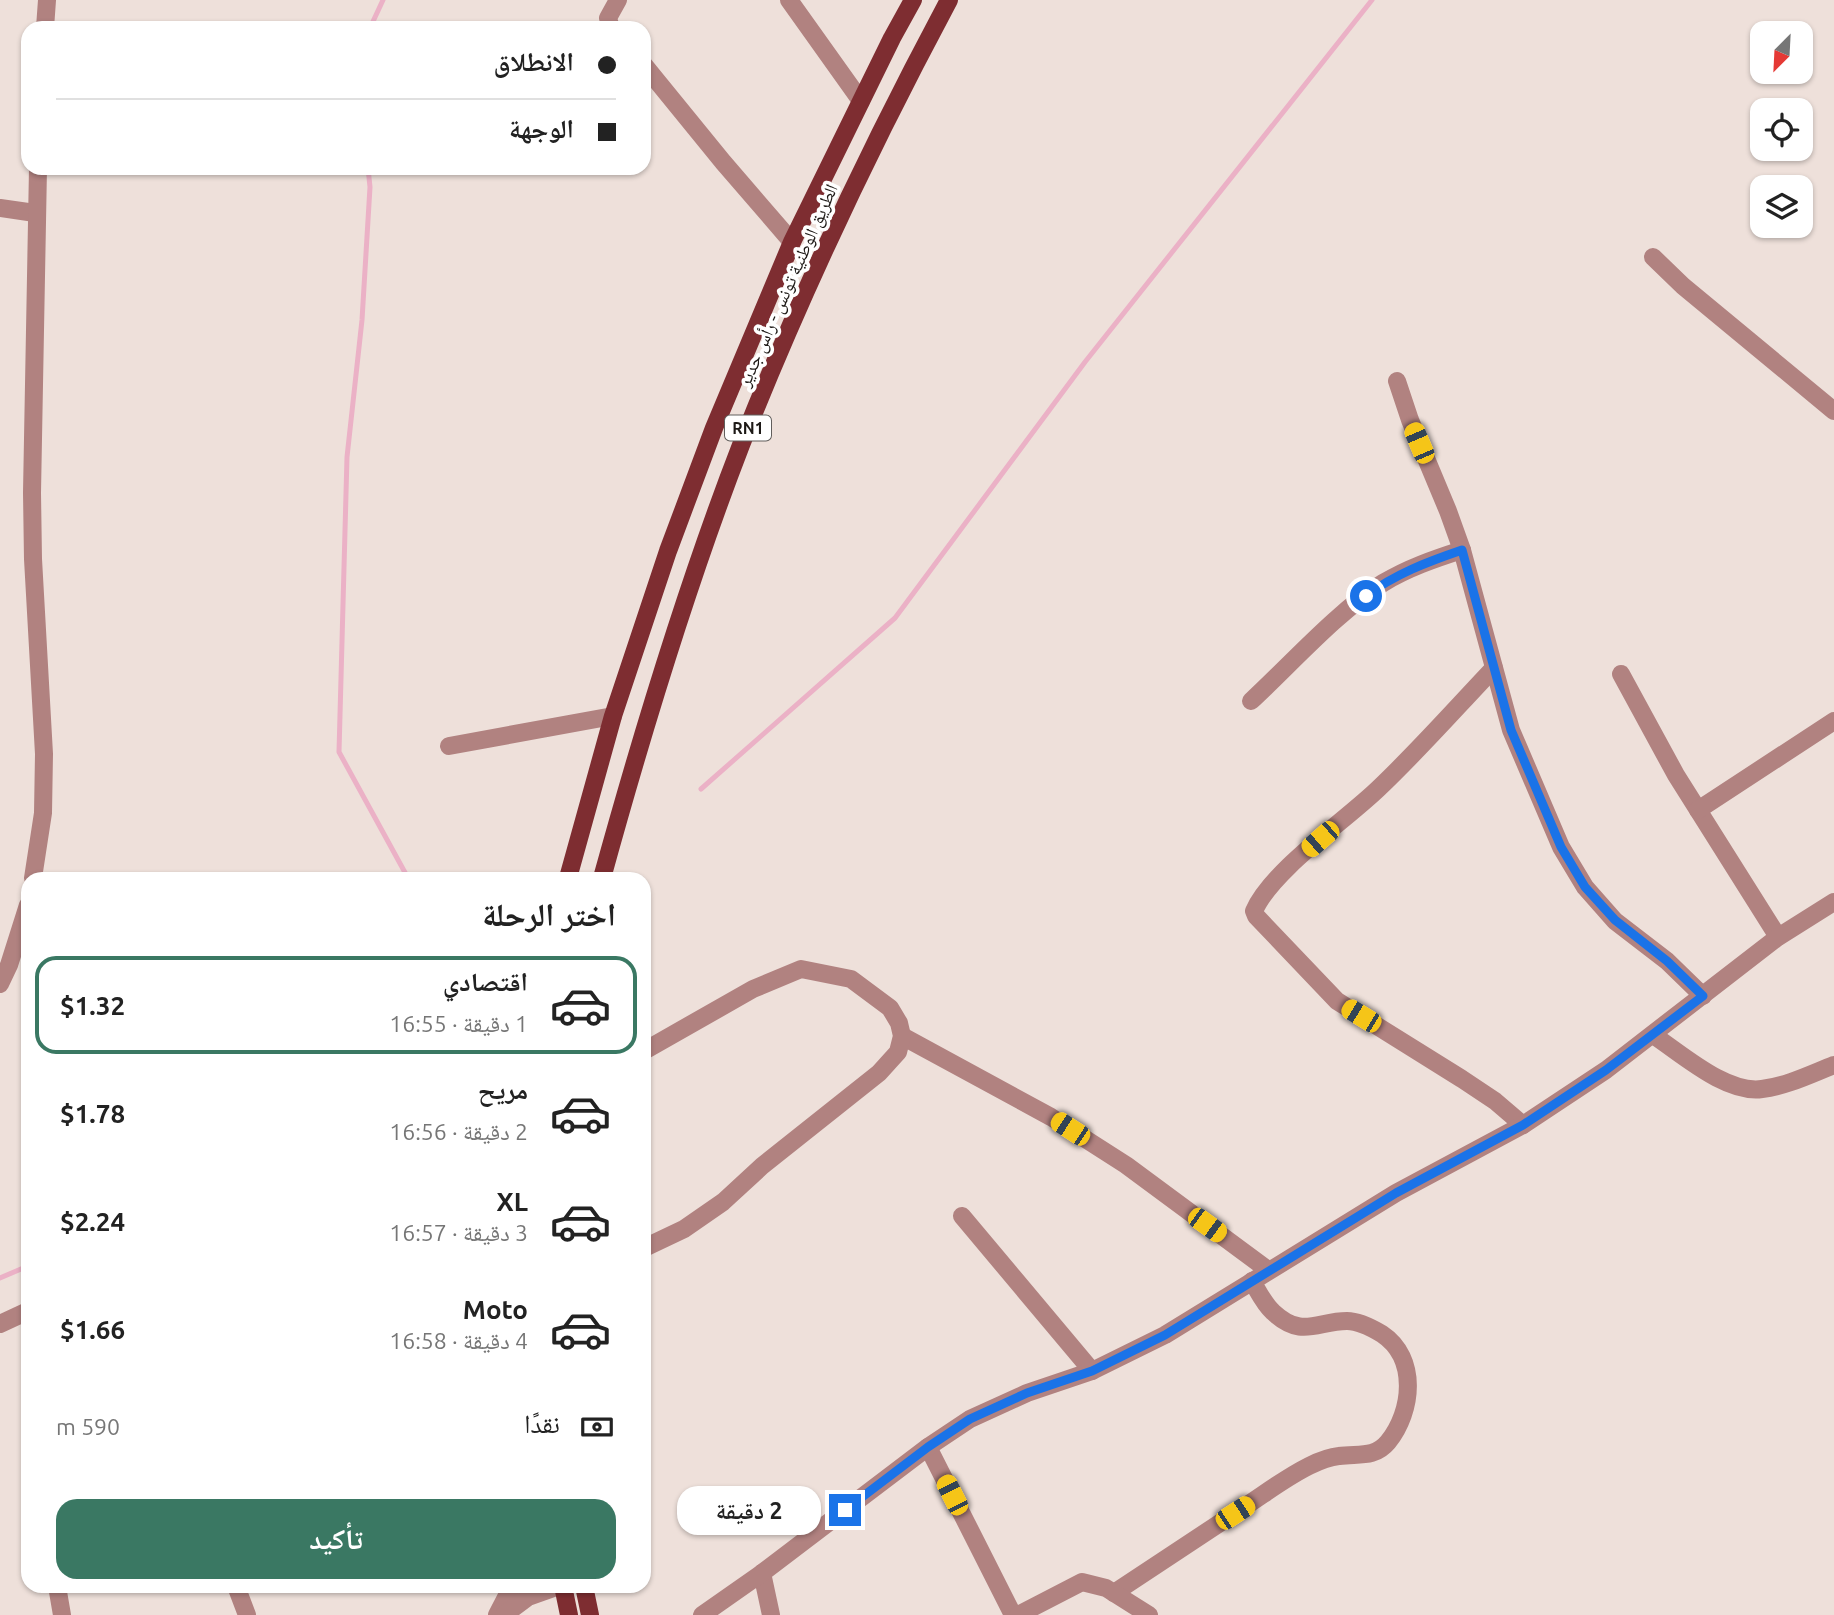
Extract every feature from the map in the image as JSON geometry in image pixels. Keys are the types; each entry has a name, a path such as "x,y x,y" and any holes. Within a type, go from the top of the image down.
{"main road":[{"name":"الطريق الوطنية تونس - رأس جدير","path":"570,872 613,716 668,551 709,440 792,242 913,0"},
{"name":"الطريق الوطنية تونس - رأس جدير","path":"604,872 636,756 699,560 740,447 785,338 852,190 950,0"},
{"path":"892,38 920,55"},
{"path":"563,1593 569,1615"},
{"path":"585,1593 590,1615"}],"street":[{"path":"46,21 47,0"},
{"path":"609,21 618,0"},
{"path":"789,0 861,101"},
{"path":"651,74 792,242"},
{"path":"34,872 43,813 44,754 33,559 38,175"},
{"path":"0,208 35,213"},
{"path":"1653,257 1683,286 1834,411"},
{"path":"1397,381 1462,550 1511,730 1561,847 1585,887 1615,920 1667,961 1703,996"},
{"path":"1251,701 1351,608 1381,585 1412,567 1462,550"},
{"path":"1494,668 1378,788 1292,865 1264,894 1254,911 1337,1001 1462,1079 1495,1101 1523,1125"},
{"path":"1621,674 1676,775 1778,937"},
{"path":"449,746 613,716"},
{"path":"1698,810 1834,721"},
{"path":"702,1615 928,1447 970,1419 1027,1393 1092,1371 1165,1335 1396,1193 1523,1125 1606,1070 1778,937 1834,902"},
{"path":"0,984 21,927"},
{"path":"651,1047 753,989 802,969 851,979 890,1007 899,1023 902,1037 898,1052 879,1073 762,1166 723,1202 684,1229 651,1245"},
{"path":"1653,1035 1708,1072 1742,1088 1760,1090 1781,1085 1834,1065"},
{"path":"902,1037 1051,1117 1126,1165 1268,1270"},
{"path":"962,1216 1092,1371"},
{"path":"1114,1593 1256,1500 1282,1479 1323,1458 1379,1451 1389,1441 1400,1420 1406,1403 1408,1383 1402,1356 1395,1344 1375,1330 1354,1322 1309,1328 1287,1322 1270,1310 1252,1281"},
{"path":"0,1324 21,1314"},
{"path":"928,1447 1016,1615 1082,1582 1114,1593 1149,1615"},
{"path":"762,1573 771,1615"},
{"path":"58,1593 62,1615"},
{"path":"239,1593 247,1615"},
{"path":"497,1615 508,1593"},
{"path":"504,1615 528,1597 540,1593"}],"waterway":[{"path":"373,21 383,0"},
{"path":"701,789 895,618 1085,362 1372,0"},
{"path":"369,175 362,320 347,457 339,752 405,872"},
{"path":"0,1278 21,1269"}],"route":[{"path":"845,1510 970,1419 1027,1393 1092,1371 1165,1335 1396,1193 1523,1125 1606,1070 1703,996 1667,961 1615,920 1585,887 1561,847 1511,730 1462,550 1412,567 1366,596"}]}
